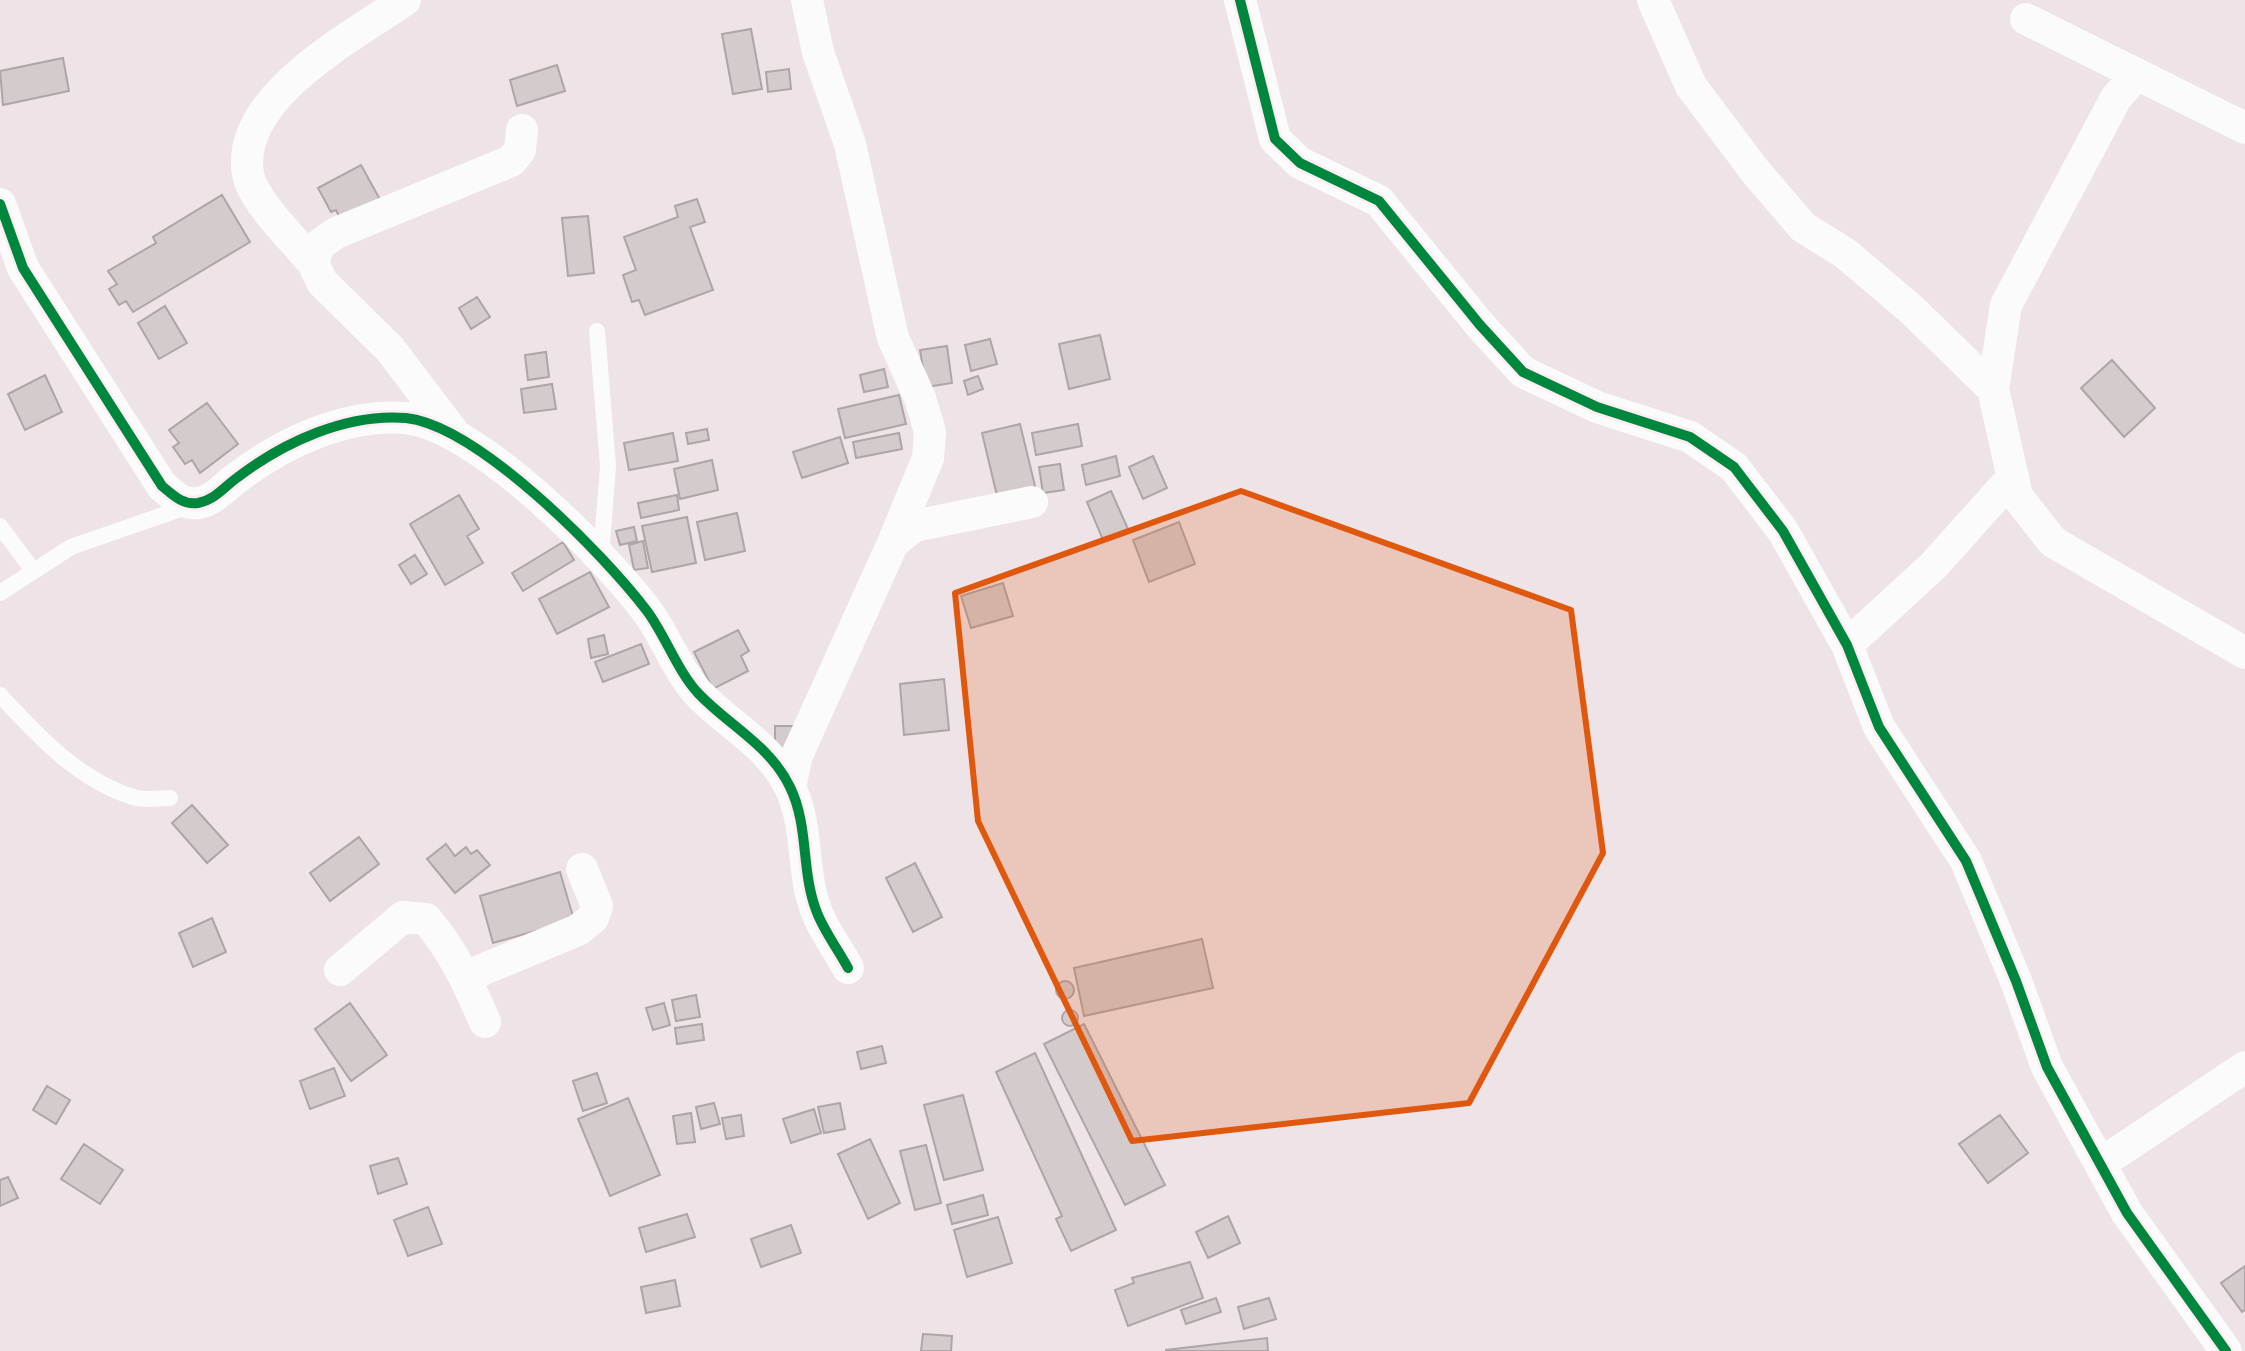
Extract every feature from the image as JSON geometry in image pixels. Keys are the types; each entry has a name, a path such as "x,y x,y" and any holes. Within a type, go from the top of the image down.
{"street":[{"path":"405,0 316,62 268,102 248,140 248,176 264,204 313,263 322,282 390,349 453,432 526,488 601,556 648,612 696,691 769,756 790,787 805,833 808,874 816,910 848,968"},
{"path":"790,787 797,755 928,458 930,432 920,398 893,338 850,144 818,52 807,0"},
{"path":"1240,0 1275,139 1300,163 1379,201 1480,325 1523,372 1597,407 1690,437 1734,467 1783,531 1847,645 1879,727 1966,861 2016,981 2047,1067 2127,1213 2226,1351"},
{"path":"1653,0 1691,86 1793,216 1803,227 1846,254 1912,310 1993,389"},
{"path":"2026,19 2245,128"},
{"path":"2137,74 2116,98 2006,305 1993,389 2017,496 2053,542 2243,648"},
{"path":"313,263 319,245 336,233 511,161 520,150 522,130"},
{"path":"0,204 23,268 162,486 179,500 198,503 214,497 239,476 291,445 343,423 406,418 453,432"},
{"path":"1847,645 1933,566 2013,477"},
{"path":"893,543 914,526 1032,502"},
{"path":"465,977 578,930 593,918 597,906 582,869"},
{"path":"340,970 403,917 426,919 444,940 485,1022"},
{"path":"2100,1164 2245,1067"}],"lane":[{"path":"597,331 608,466 601,556"},
{"path":"0,593 32,569 71,547 198,503"},
{"path":"0,526 32,569"},
{"path":"0,695 45,744 77,767 135,798 170,798"}],"highlighted area":[{"path":"1241,491 1571,610 1603,853 1469,1103 1132,1141 978,821 955,593"}],"building":[{"path":"751,29 762,89 733,94 722,34"},
{"path":"63,58 69,91 3,105 0,71"},
{"path":"557,65 565,91 517,106 510,80"},
{"path":"789,69 791,89 768,92 766,72"},
{"path":"361,165 383,205 344,226 336,210 331,212 318,188"},
{"path":"222,195 250,242 133,312 126,301 119,305 109,289 117,284 108,271 156,243 153,237"},
{"path":"697,199 705,222 690,227 713,290 645,315 639,300 632,302 623,275 636,270 624,237 678,217 675,206"},
{"path":"588,216 594,273 568,276 562,218"},
{"path":"477,297 490,317 471,329 459,308"},
{"path":"165,306 187,343 159,359 138,323"},
{"path":"1100,335 1110,379 1069,389 1059,344"},
{"path":"990,339 997,364 971,371 965,345"},
{"path":"947,346 952,383 926,387 920,350"},
{"path":"546,352 549,377 528,380 525,355"},
{"path":"2112,360 2155,408 2124,437 2081,388"},
{"path":"884,369 888,387 864,392 860,375"},
{"path":"45,375 62,412 25,430 8,394"},
{"path":"978,376 983,389 968,395 964,381"},
{"path":"552,384 556,409 524,413 521,389"},
{"path":"899,395 906,424 845,438 838,409"},
{"path":"207,403 238,444 200,473 192,460 185,464 173,447 179,443 169,430"},
{"path":"1020,424 1036,490 998,500 982,433"},
{"path":"1078,424 1082,446 1036,455 1032,433"},
{"path":"707,429 709,440 688,444 686,433"},
{"path":"673,433 678,461 629,470 624,443"},
{"path":"899,433 902,449 856,458 853,442"},
{"path":"840,437 848,463 802,478 793,452"},
{"path":"1116,456 1120,476 1086,485 1082,465"},
{"path":"1153,456 1167,488 1143,499 1129,467"},
{"path":"712,460 718,490 680,499 674,469"},
{"path":"1060,464 1064,490 1043,493 1039,467"},
{"path":"1111,491 1128,529 1103,540 1087,502"},
{"path":"459,495 479,529 467,536 483,563 445,585 410,524"},
{"path":"677,495 679,510 641,518 638,503"},
{"path":"737,513 745,551 705,560 697,522"},
{"path":"687,517 696,563 652,572 642,526"},
{"path":"1179,522 1195,564 1149,582 1133,540"},
{"path":"634,527 637,541 620,545 616,531"},
{"path":"643,541 648,568 634,570 629,545"},
{"path":"563,542 574,560 523,591 512,573"},
{"path":"415,555 427,574 411,584 399,565"},
{"path":"590,572 609,607 557,634 539,599"},
{"path":"1003,583 1013,616 971,628 961,596"},
{"path":"738,630 749,651 741,656 748,671 713,689 694,652"},
{"path":"604,635 608,654 591,658 588,639"},
{"path":"641,644 649,664 603,682 595,662"},
{"path":"944,679 949,730 904,735 900,684"},
{"path":"775,726 793,726 793,754 775,754"},
{"path":"192,805 228,845 207,863 172,823"},
{"path":"359,837 379,864 330,901 310,873"},
{"path":"446,844 455,856 466,847 471,854 477,850 490,865 455,893 427,859"},
{"path":"915,863 942,917 913,932 886,878"},
{"path":"560,872 574,920 493,943 480,896"},
{"path":"212,918 226,952 193,967 179,933"},
{"path":"1202,939 1213,988 1084,1016 1074,968"},
{"path":"1065,981 1074,990 1065,999 1056,990"},
{"path":"696,995 700,1017 676,1021 672,1000"},
{"path":"350,1003 387,1055 351,1081 315,1029"},
{"path":"664,1003 670,1025 653,1030 646,1008"},
{"path":"1067,1010 1073,1010 1078,1018 1076,1024 1067,1026 1062,1021 1062,1015"},
{"path":"702,1024 704,1040 677,1044 675,1028"},
{"path":"1084,1024 1165,1185 1125,1205 1044,1044"},
{"path":"882,1046 886,1063 861,1069 857,1052"},
{"path":"1035,1053 1116,1230 1071,1251 1056,1219 1062,1216 996,1072"},
{"path":"334,1068 345,1096 310,1109 300,1081"},
{"path":"597,1073 607,1103 583,1111 573,1081"},
{"path":"47,1086 70,1100 56,1124 33,1110"},
{"path":"963,1095 983,1170 944,1180 924,1105"},
{"path":"628,1098 660,1175 610,1196 578,1119"},
{"path":"714,1103 720,1124 701,1129 696,1107"},
{"path":"840,1103 845,1129 824,1133 818,1107"},
{"path":"814,1109 821,1133 791,1143 783,1119"},
{"path":"691,1113 695,1142 677,1144 673,1116"},
{"path":"741,1115 744,1136 726,1139 722,1118"},
{"path":"2000,1115 2028,1153 1988,1183 1959,1144"},
{"path":"870,1139 900,1203 868,1219 838,1154"},
{"path":"84,1144 123,1170 100,1204 61,1179"},
{"path":"926,1145 941,1203 915,1210 900,1151"},
{"path":"398,1158 407,1184 378,1194 370,1166"},
{"path":"8,1177 18,1198 0,1206 0,1180"},
{"path":"983,1195 988,1215 952,1224 947,1205"},
{"path":"428,1207 442,1244 408,1256 394,1220"},
{"path":"687,1214 695,1237 646,1252 639,1228"},
{"path":"1228,1216 1240,1243 1208,1258 1196,1232"},
{"path":"998,1217 1012,1263 967,1277 954,1230"},
{"path":"791,1225 801,1253 761,1267 751,1239"},
{"path":"1190,1262 1203,1298 1128,1326 1115,1290 1134,1283 1132,1278"},
{"path":"2245,1266 2245,1310 2242,1312 2221,1283"},
{"path":"675,1280 680,1306 646,1313 641,1287"},
{"path":"1216,1298 1221,1312 1186,1324 1181,1310"},
{"path":"1269,1298 1276,1319 1244,1329 1238,1307"},
{"path":"923,1334 952,1336 951,1351 921,1351"},
{"path":"1267,1338 1268,1351 1166,1351 1166,1350"}],"cycle path":[{"path":"1240,0 1275,139 1300,163 1379,201 1480,325 1523,372 1597,407 1690,437 1734,467 1783,531 1847,645 1879,727 1966,861 2016,981 2047,1067 2127,1213 2226,1351"},
{"path":"0,204 23,268 162,486 178,499 198,503 215,496 275,452 317,432 361,420 384,418 406,418 435,426 468,443 537,496 627,586 654,621 684,675 698,693 760,747 782,772 800,817 808,879 816,910 848,968"}]}
